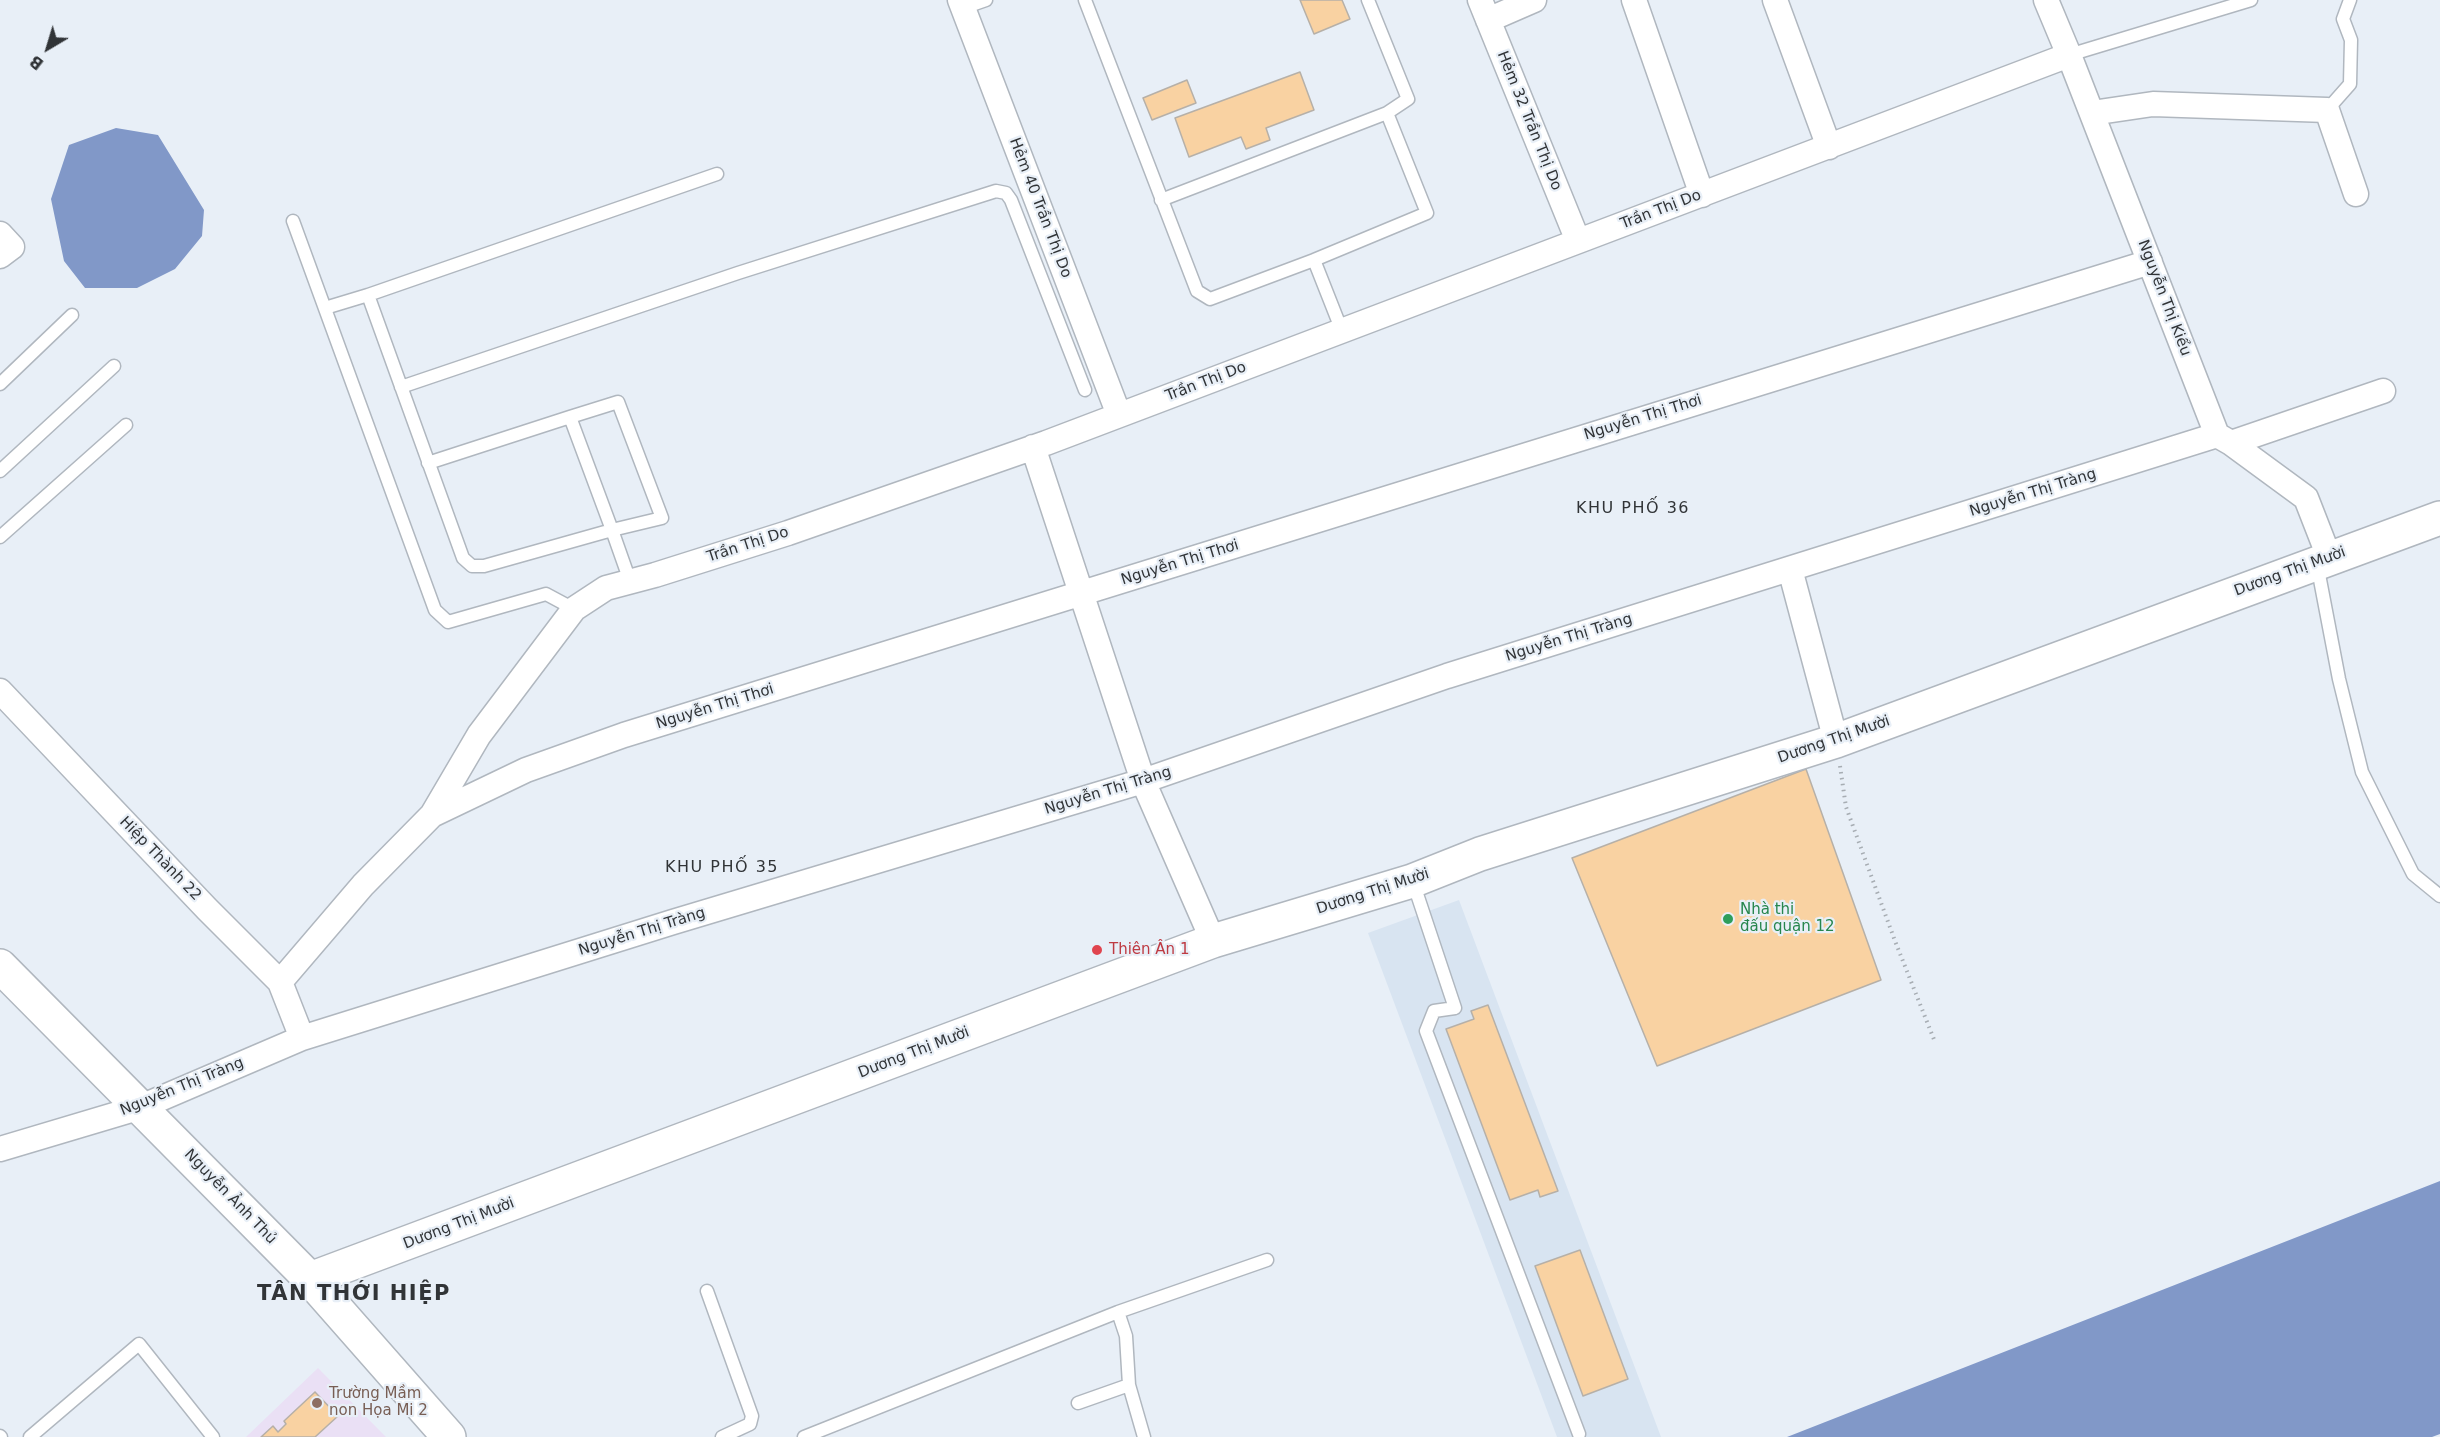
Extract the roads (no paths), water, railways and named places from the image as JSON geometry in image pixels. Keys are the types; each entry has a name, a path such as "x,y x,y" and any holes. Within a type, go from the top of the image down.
{"street":[{"path":"1484,10 1534,0"},
{"path":"1634,0 1702,195"},
{"path":"1775,0 1829,147"},
{"name":"Nguyễn Thị Kiểu","path":"2046,0 2224,439"},
{"name":"Hẻm 40 Trần Thị Do","path":"961,4 1119,415"},
{"name":"Hẻm 32 Trần Thị Do","path":"1484,10 1578,242"},
{"name":"Trần Thị Do","path":"432,814 479,735 574,609 606,588 788,533 1033,447 2069,55"},
{"path":"2092,113 2153,104 2327,110 2356,194"},
{"path":"0,234 12,247 0,256"},
{"name":"Nguyễn Thị Thơi","path":"280,982 363,885 432,814 526,771 624,735 2150,261"},
{"name":"Nguyễn Thị Tràng","path":"0,1149 141,1107 302,1038 673,922 1143,781 1447,676 1790,569 2383,391"},
{"path":"2224,439 2306,498 2323,560"},
{"path":"1033,447 1143,781 1213,941"},
{"name":"Dương Thị Mười","path":"310,1279 1213,941 1412,880 1480,854 1836,741 2440,518"},
{"path":"1790,569 1836,741"},
{"name":"Hiệp Thành 22","path":"0,691 207,909 280,982 302,1038"},
{"name":"Nguyễn Ảnh Thủ","path":"0,966 310,1279 449,1437"}],"lane":[{"path":"961,4 986,0"},
{"path":"1084,0 1197,291 1209,299 1314,260 1427,213 1388,113"},
{"path":"1161,200 1388,113 1407,99 1368,0"},
{"path":"2069,55 2251,0"},
{"path":"2327,110 2350,84 2351,40 2343,19 2350,0"},
{"path":"325,308 717,174"},
{"path":"401,387 738,273 996,191 1006,193 1011,200 1085,390"},
{"path":"293,221 435,610 448,622 546,594 574,609"},
{"path":"1314,260 1342,331"},
{"path":"368,295 428,463 463,558 472,566 484,566 662,518 618,402 428,463"},
{"path":"0,384 72,315"},
{"path":"0,471 114,366"},
{"path":"570,417 630,581"},
{"path":"0,537 126,425"},
{"path":"2323,560 2339,679 2362,772 2413,874 2440,896"},
{"path":"1412,880 1455,1008 1434,1011 1426,1031 1579,1434"},
{"path":"804,1437 1118,1312 1267,1260"},
{"path":"707,1291 752,1416 750,1424 722,1437"},
{"path":"1118,1312 1126,1336 1130,1385 1144,1437"},
{"path":"30,1437 139,1344 213,1437"},
{"path":"1078,1403 1130,1385"}],"water":[{"path":"116,128 158,135 204,210 202,236 175,269 137,288 85,288 64,261 51,199 69,145"},
{"path":"2440,1181 2440,1434 2432,1437 1787,1437"}],"place":[{"name":"Nhà thi đấu quận 12","path":"1728,919"},
{"name":"Thiên Ân 1","path":"1097,950"},
{"name":"Trường Mầm non Họa Mi 2","path":"317,1403"}],"district":[{"name":"KHU PHỐ 36","path":"1633,509"},
{"name":"KHU PHỐ 35","path":"722,868"},
{"name":"TÂN THỚI HIỆP","path":"354,1295"}]}
